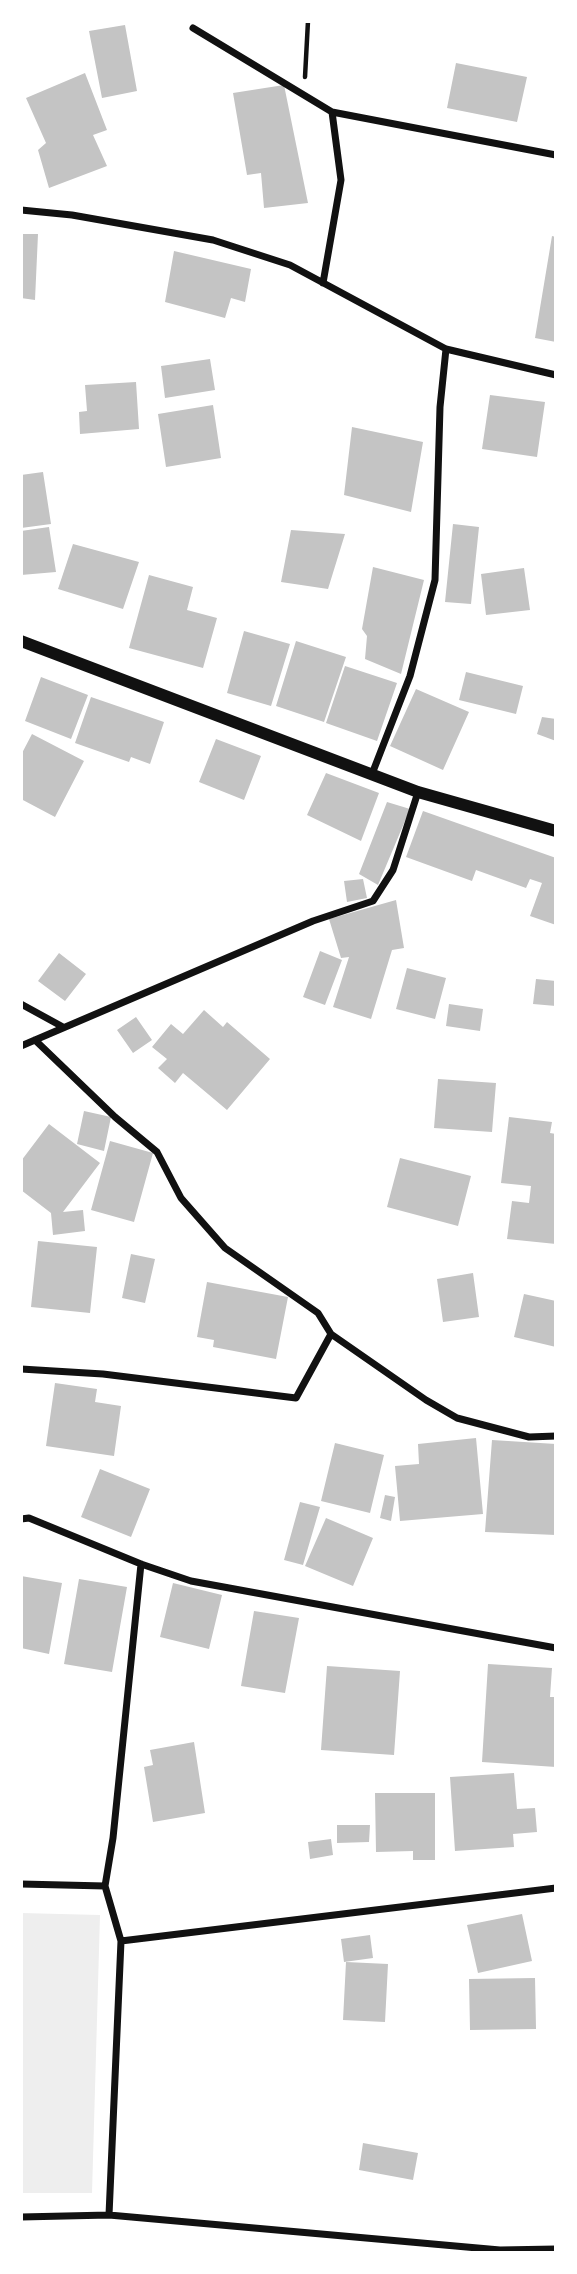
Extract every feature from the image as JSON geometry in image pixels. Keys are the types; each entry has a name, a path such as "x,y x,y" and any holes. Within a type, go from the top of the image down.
{"street":[{"path":"193,28 332,112 556,155"},
{"path":"323,283 341,180 332,112"},
{"path":"21,209 72,215 213,240 290,265 446,348 556,375"},
{"path":"372,775 410,676 435,580 440,407 446,348"},
{"path":"21,641 418,792 556,831"},
{"path":"21,1046 313,921 373,901 393,870 418,792"},
{"path":"21,1004 64,1027"},
{"path":"35,1040 115,1117 157,1152 181,1198 225,1248 318,1313 331,1334 426,1400 457,1418 529,1437 556,1436"},
{"path":"21,1369 103,1374 296,1398 331,1334"},
{"path":"21,1518 29,1518 141,1564 191,1581 556,1648"},
{"path":"109,2215 121,1941 105,1886 113,1838 141,1564"},
{"path":"21,1884 105,1886"},
{"path":"121,1941 556,1888"},
{"path":"21,2217 109,2215 500,2250 556,2249"}],"path":[{"path":"304,95 308,21"}],"shaded area":[{"path":"21,1913 100,1915 92,2193 21,2193"}],"building":[{"path":"125,25 137,91 102,98 89,31"},
{"path":"456,63 527,77 517,122 447,108"},
{"path":"85,73 107,130 93,135 107,166 49,188 38,150 46,143 26,98"},
{"path":"284,85 308,203 264,208 261,173 247,175 233,93"},
{"path":"21,234 38,234 35,300 21,298"},
{"path":"552,236 556,237 556,342 535,338"},
{"path":"174,251 251,269 245,302 231,298 225,318 165,302"},
{"path":"210,359 215,390 165,398 161,366"},
{"path":"136,382 139,429 80,434 79,412 87,411 85,385"},
{"path":"490,395 545,402 537,457 482,449"},
{"path":"213,405 221,458 166,467 158,414"},
{"path":"352,427 423,442 411,512 344,495"},
{"path":"43,472 51,524 21,528 21,475"},
{"path":"453,524 479,527 471,604 445,602"},
{"path":"49,527 56,572 21,575 21,531"},
{"path":"291,530 345,534 328,589 281,582"},
{"path":"73,544 139,562 123,609 58,589"},
{"path":"373,567 424,580 401,674 365,659 367,636 362,629"},
{"path":"524,568 530,610 486,615 481,574"},
{"path":"149,575 193,587 187,610 217,618 203,668 129,648"},
{"path":"244,631 290,644 271,706 227,693"},
{"path":"296,641 346,657 324,722 276,706"},
{"path":"345,666 397,683 377,741 326,723"},
{"path":"466,672 523,686 516,714 459,700"},
{"path":"41,677 88,695 71,739 25,721"},
{"path":"416,689 469,712 443,770 390,746"},
{"path":"91,697 164,722 150,764 131,757 129,762 75,743"},
{"path":"542,717 556,719 556,741 537,734"},
{"path":"32,734 84,761 55,817 21,799 21,755"},
{"path":"216,739 261,756 244,800 199,782"},
{"path":"326,773 379,793 361,841 307,815"},
{"path":"387,802 410,809 378,885 359,874"},
{"path":"423,811 556,858 556,925 530,916 542,883 530,879 526,888 476,870 472,881 406,857"},
{"path":"363,879 367,898 347,902 344,881"},
{"path":"396,900 404,948 392,950 371,1019 333,1007 349,957 341,958 329,919"},
{"path":"320,951 342,960 325,1005 303,997"},
{"path":"59,953 86,974 65,1001 38,981"},
{"path":"407,968 446,978 435,1019 396,1009"},
{"path":"536,979 556,981 556,1006 533,1004"},
{"path":"449,1004 483,1009 480,1031 446,1026"},
{"path":"204,1010 223,1027 227,1022 270,1059 227,1110 183,1073 175,1083 158,1068 167,1059 152,1047 171,1024 183,1034"},
{"path":"136,1017 152,1040 133,1053 117,1030"},
{"path":"438,1079 496,1083 492,1132 434,1128"},
{"path":"84,1111 111,1117 104,1151 77,1144"},
{"path":"509,1117 552,1122 550,1133 556,1134 556,1244 507,1239 512,1201 529,1203 531,1186 501,1183"},
{"path":"49,1124 100,1163 63,1212 83,1210 85,1231 53,1235 51,1213 21,1190 21,1161"},
{"path":"110,1141 153,1153 134,1222 91,1210"},
{"path":"400,1158 471,1176 458,1226 387,1207"},
{"path":"38,1241 97,1247 90,1313 31,1307"},
{"path":"131,1254 155,1259 145,1303 122,1298"},
{"path":"473,1273 479,1317 443,1322 437,1279"},
{"path":"207,1282 288,1297 276,1359 213,1347 214,1340 197,1337"},
{"path":"524,1294 556,1301 556,1347 514,1337"},
{"path":"55,1383 97,1389 95,1402 121,1406 114,1456 46,1446"},
{"path":"476,1438 483,1514 400,1521 395,1466 419,1464 418,1444"},
{"path":"492,1440 556,1444 556,1535 485,1532"},
{"path":"335,1443 384,1455 370,1513 321,1501"},
{"path":"100,1469 150,1489 131,1537 81,1517"},
{"path":"385,1495 395,1497 391,1521 380,1518"},
{"path":"300,1502 320,1507 303,1565 284,1560"},
{"path":"326,1518 373,1538 353,1586 305,1566"},
{"path":"21,1576 62,1583 49,1654 21,1648"},
{"path":"79,1579 127,1587 112,1672 64,1664"},
{"path":"173,1583 222,1595 209,1649 160,1637"},
{"path":"254,1611 299,1618 285,1693 241,1686"},
{"path":"488,1664 552,1668 550,1697 556,1697 556,1767 482,1762"},
{"path":"327,1666 400,1671 394,1755 321,1750"},
{"path":"194,1742 205,1813 153,1822 144,1767 153,1765 150,1750"},
{"path":"514,1773 517,1809 535,1808 537,1832 513,1834 514,1847 455,1851 450,1777"},
{"path":"375,1793 435,1793 435,1860 413,1860 413,1851 376,1852"},
{"path":"337,1825 370,1825 369,1842 337,1843"},
{"path":"331,1839 333,1855 310,1859 308,1842"},
{"path":"522,1914 532,1961 478,1973 467,1925"},
{"path":"370,1935 373,1958 344,1962 341,1939"},
{"path":"346,1962 388,1964 385,2022 343,2020"},
{"path":"535,1978 536,2029 470,2030 469,1979"},
{"path":"363,2143 418,2153 413,2180 359,2170"}]}
